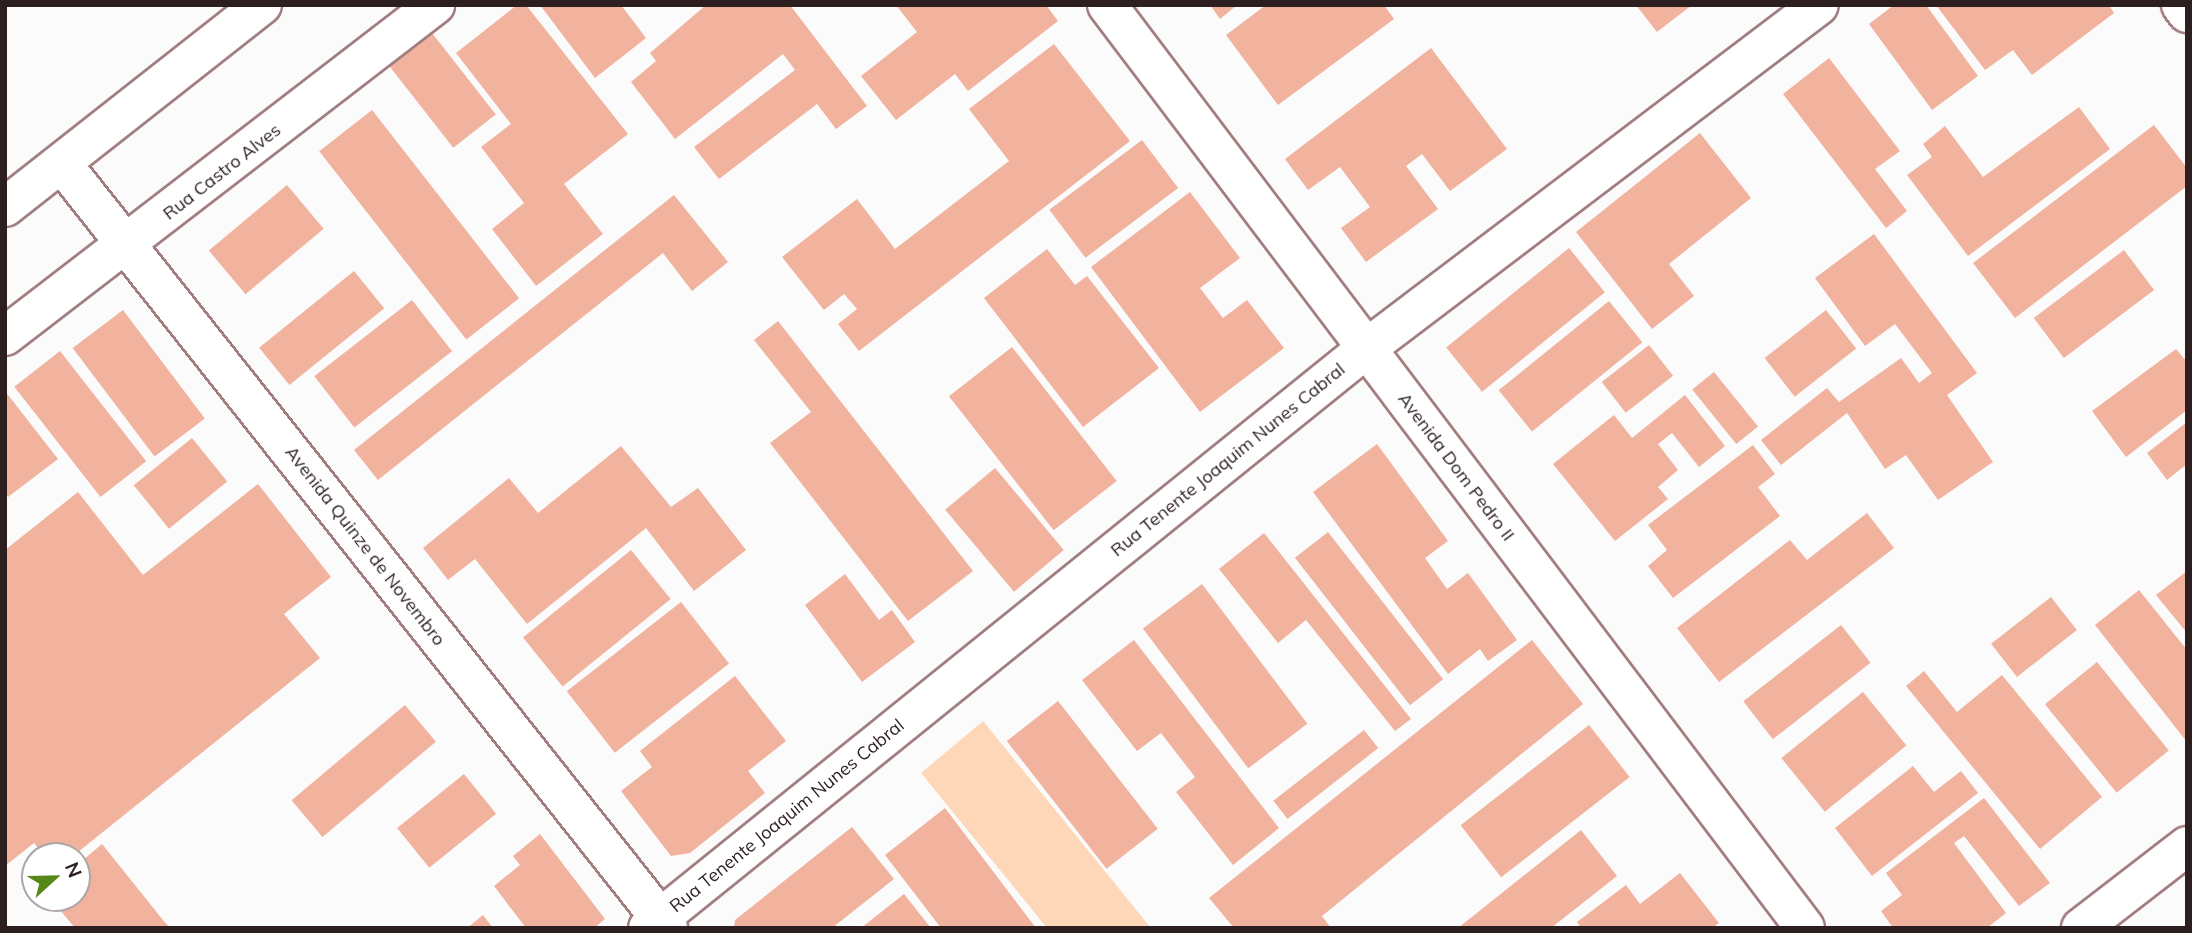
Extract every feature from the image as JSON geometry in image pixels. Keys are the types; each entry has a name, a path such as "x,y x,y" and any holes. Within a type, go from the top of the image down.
{"street":[{"path":"5,207 63,165 262,5"},
{"name":"Rua Castro Alves","path":"5,336 127,246 435,5"},
{"name":"Avenida Dom Pedro II","path":"1107,5 1805,928"},
{"name":"Rua Tenente Joaquim Nunes Cabral","path":"659,924 1367,348 1819,5"},
{"path":"2181,5 2187,13"},
{"name":"Avenida Quinze de Novembro","path":"63,165 659,924"},
{"path":"2081,928 2187,846"}],"shaded area":[{"path":"983,721 1151,928 1047,928 921,773"}],"building":[{"path":"517,5 526,5 628,134 564,184 603,234 536,286 492,229 524,203 481,147 511,124 456,53"},
{"path":"540,5 621,5 646,38 595,78"},
{"path":"706,5 790,5 867,106 836,129 817,104 719,179 694,147 795,70 783,54 675,139 631,82 656,61 650,53"},
{"path":"896,5 1046,5 1058,21 968,91 955,74 896,120 861,76 917,32"},
{"path":"1210,5 1237,5 1220,19"},
{"path":"1266,5 1384,5 1394,19 1278,105 1226,35"},
{"path":"1636,5 1692,5 1657,32"},
{"path":"1894,5 1926,5 1978,76 1932,110 1869,24"},
{"path":"1936,5 2109,5 2114,13 2032,75 2013,50 1985,70"},
{"path":"425,24 496,115 453,148 382,57"},
{"path":"1054,44 1130,141 859,351 838,324 857,309 844,294 824,310 782,257 857,199 895,249 1009,161 969,109"},
{"path":"1431,48 1507,149 1450,191 1422,154 1406,166 1438,209 1366,262 1341,228 1370,207 1340,167 1308,190 1285,159"},
{"path":"1829,58 1900,151 1875,169 1907,211 1886,228 1783,94"},
{"path":"2079,107 2110,149 1968,256 1907,175 1932,157 1923,144 1945,126 1983,177"},
{"path":"372,110 519,298 466,340 319,151"},
{"path":"2154,125 2187,168 2187,186 2015,318 1973,263"},
{"path":"1700,133 1751,198 1669,264 1694,296 1652,329 1576,232"},
{"path":"1142,140 1178,188 1085,258 1049,210"},
{"path":"287,185 324,229 246,294 209,251"},
{"path":"1190,192 1240,258 1200,288 1223,318 1247,300 1284,348 1200,412 1091,267"},
{"path":"674,195 728,262 692,291 663,253 378,480 354,450"},
{"path":"1874,234 1977,373 1947,395 1993,462 1938,500 1906,455 1885,469 1847,413 1781,465 1761,440 1827,388 1839,402 1901,358 1919,383 1932,373 1895,324 1865,346 1815,278"},
{"path":"1569,248 1605,292 1482,392 1446,347"},
{"path":"1047,249 1075,285 1087,276 1159,368 1083,427 984,298"},
{"path":"2124,250 2154,290 2064,358 2034,318"},
{"path":"354,271 384,308 289,385 259,348"},
{"path":"412,300 452,351 354,428 314,376"},
{"path":"1609,301 1642,342 1532,432 1499,390"},
{"path":"123,310 205,419 155,457 73,348"},
{"path":"1826,310 1856,349 1795,397 1765,358"},
{"path":"778,321 973,571 908,621 770,443 811,412 754,340"},
{"path":"1649,345 1673,376 1626,413 1602,382"},
{"path":"1012,347 1117,481 1054,530 949,396"},
{"path":"2176,349 2187,362 2187,410 2126,457 2092,411"},
{"path":"60,351 146,461 100,497 14,387"},
{"path":"1714,372 1758,426 1736,444 1692,390"},
{"path":"5,391 58,459 8,497 5,493"},
{"path":"1685,395 1725,446 1699,467 1672,433 1658,444 1678,470 1658,487 1668,499 1615,541 1553,464 1614,415 1632,438"},
{"path":"2187,422 2187,464 2167,480 2147,453"},
{"path":"192,438 227,482 169,529 134,485"},
{"path":"1377,444 1448,541 1425,558 1447,589 1468,573 1517,640 1488,661 1480,649 1448,674 1313,492"},
{"path":"1753,445 1775,474 1758,487 1780,516 1673,598 1648,566 1667,550 1648,525"},
{"path":"621,446 671,507 698,488 746,550 694,591 646,528 527,624 475,559 448,580 423,548 509,478 538,513"},
{"path":"995,468 1064,550 1014,592 945,510"},
{"path":"258,484 331,577 284,614 320,658 90,842 21,842 21,853 5,866 5,550 78,492 143,575"},
{"path":"1867,513 1894,548 1719,682 1677,628 1790,540 1807,560"},
{"path":"1328,532 1443,679 1410,705 1295,558"},
{"path":"1264,533 1411,719 1395,731 1306,620 1278,643 1219,569"},
{"path":"631,550 671,599 563,686 523,637"},
{"path":"2187,571 2187,633 2156,595"},
{"path":"845,574 879,620 892,610 915,642 862,682 805,605"},
{"path":"1202,584 1307,724 1248,768 1143,629"},
{"path":"2139,590 2187,650 2187,742 2095,625"},
{"path":"2051,597 2077,630 2017,677 1991,644"},
{"path":"681,602 729,663 615,753 567,691"},
{"path":"1841,625 1871,663 1773,739 1743,701"},
{"path":"1134,640 1279,828 1233,865 1176,792 1195,777 1161,733 1137,751 1082,680"},
{"path":"1532,640 1583,704 1322,916 1331,928 1234,928 1209,898"},
{"path":"2097,662 2169,751 2117,793 2045,704"},
{"path":"1924,671 1957,712 2002,675 2102,797 2040,849 1906,686"},
{"path":"735,676 786,741 748,771 765,793 690,853 671,856 621,791 652,767 640,751"},
{"path":"1863,692 1906,746 1825,812 1781,758"},
{"path":"1058,701 1158,829 1107,869 1007,741"},
{"path":"405,705 436,742 322,837 292,800"},
{"path":"1589,725 1630,777 1501,877 1461,825"},
{"path":"1364,730 1378,748 1288,819 1273,801"},
{"path":"1913,766 1934,792 1961,771 1978,793 1872,876 1835,828"},
{"path":"464,774 496,814 429,868 397,828"},
{"path":"1984,798 2050,883 2019,906 1964,836 1954,843 2006,913 1987,928 1893,928 1881,911 1902,895 1886,873"},
{"path":"945,808 1036,928 941,928 885,855"},
{"path":"852,827 894,879 832,928 734,928 735,920"},
{"path":"1581,830 1617,876 1551,928 1458,928"},
{"path":"540,834 605,919 594,928 526,928 494,886 520,865 513,856"},
{"path":"102,844 170,928 75,928 62,912 91,912 91,853"},
{"path":"1680,873 1719,923 1712,928 1581,928 1577,922 1626,885 1640,904"},
{"path":"904,894 931,928 861,928"},
{"path":"483,915 493,928 467,928"}]}
